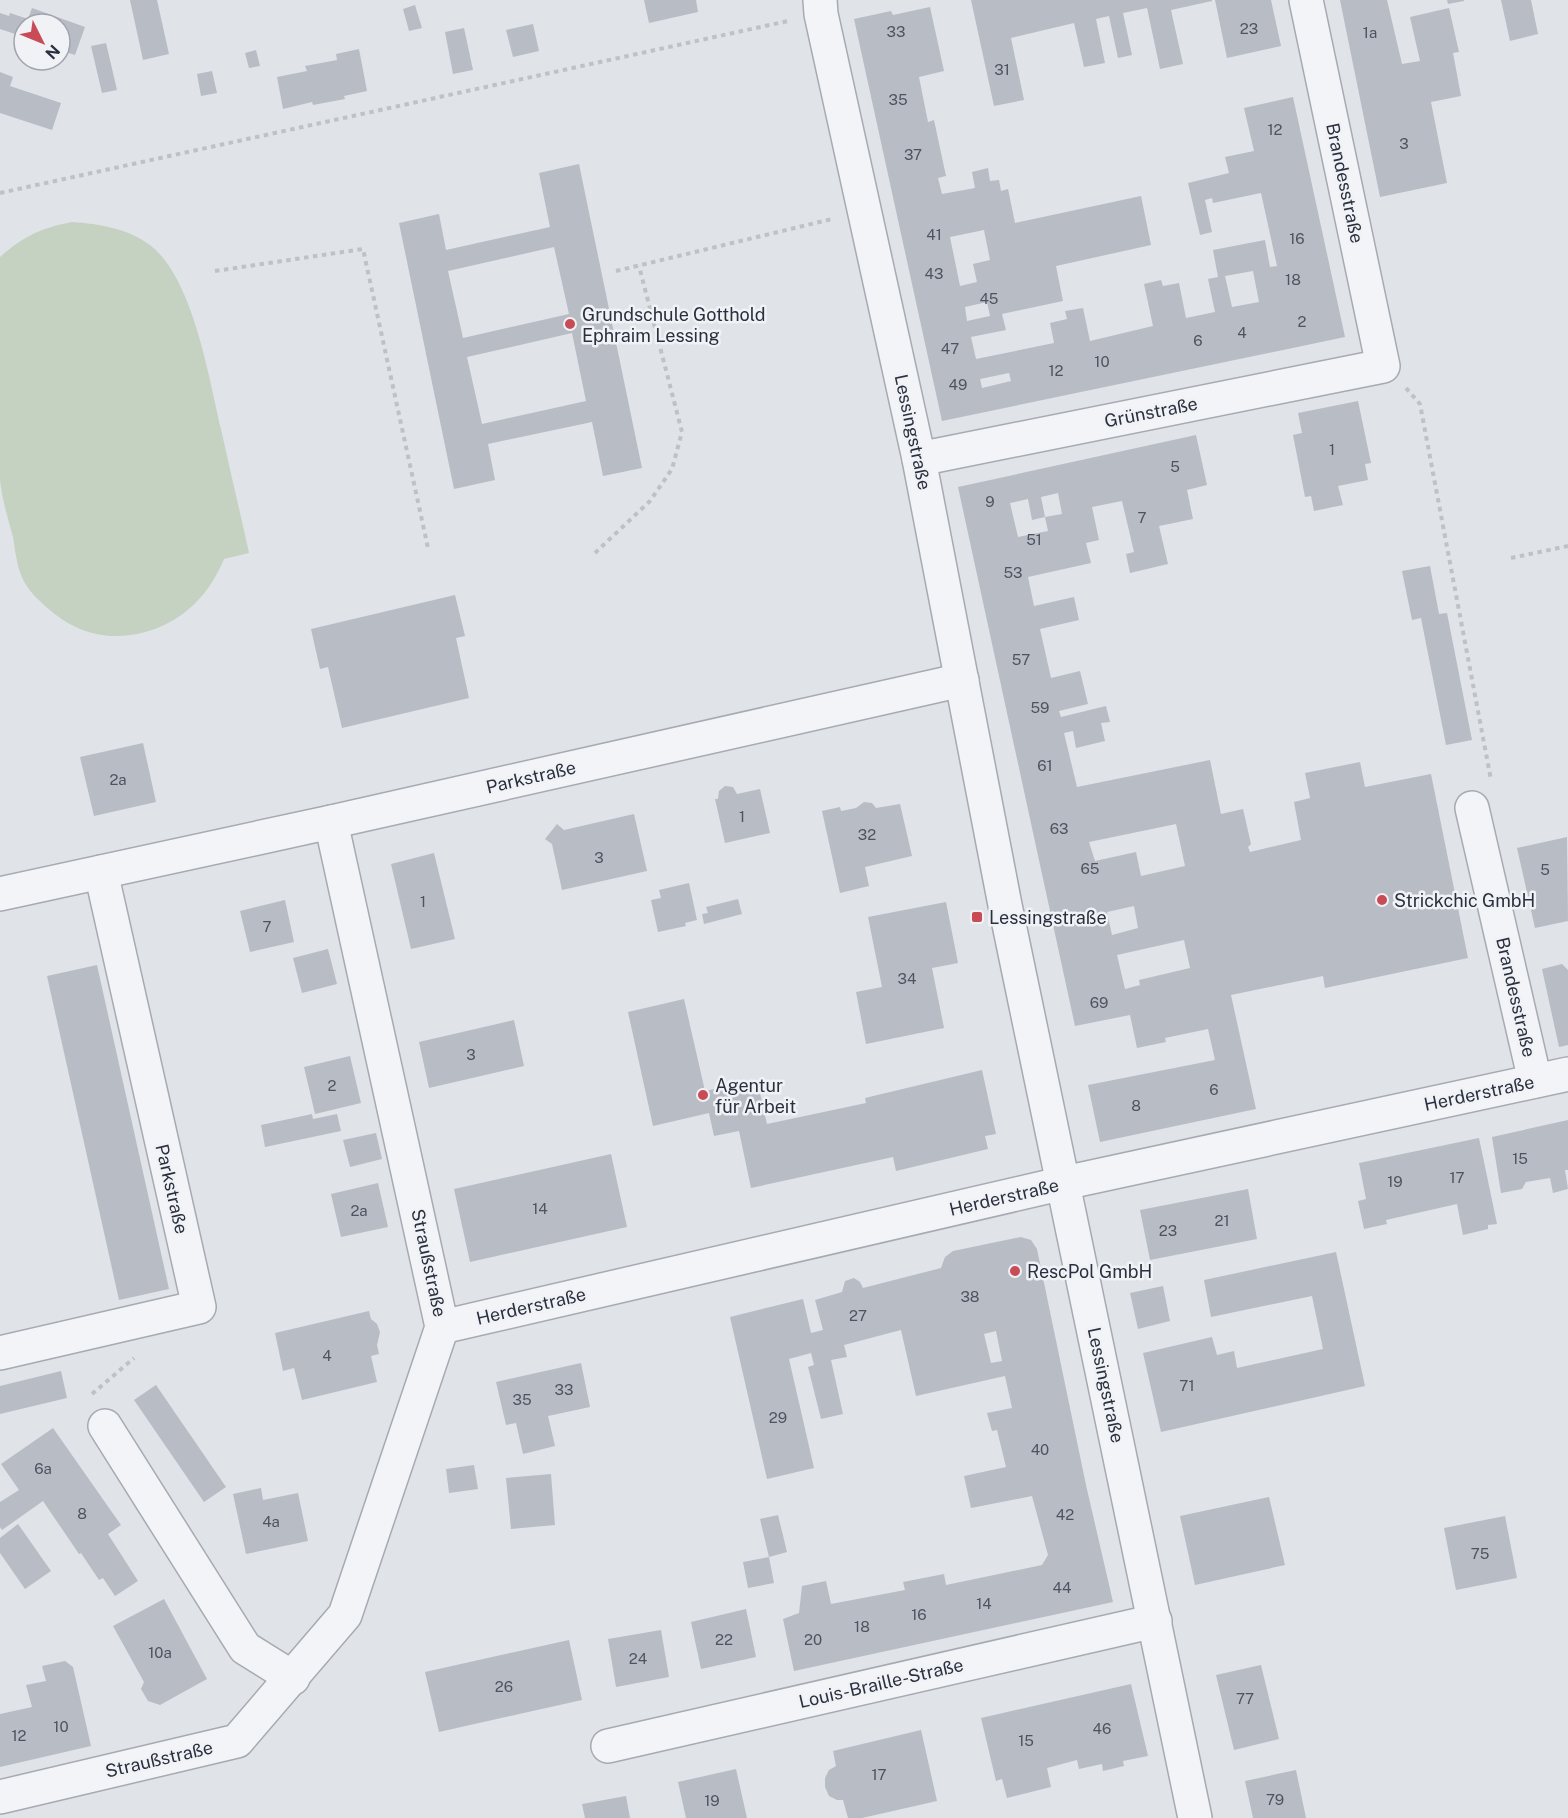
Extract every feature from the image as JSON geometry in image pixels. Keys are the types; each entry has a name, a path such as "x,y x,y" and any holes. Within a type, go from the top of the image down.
{"street":[{"name":"Brandesstraße","path":"1306,0 1383,366"},
{"name":"Lessingstraße","path":"821,7 919,459 1005,905 1195,1818"},
{"name":"Grünstraße","path":"919,459 1383,366"},
{"name":"Parkstraße","path":"0,894 962,680"},
{"name":"Brandesstraße","path":"1482,795 1535,1081"},
{"name":"Straußstraße","path":"0,1797 237,1741 345,1616 442,1327 331,822"},
{"name":"Parkstraße","path":"0,1353 199,1307 101,873"},
{"name":"Herderstraße","path":"442,1327 1064,1183 1568,1074"},
{"path":"105,1426 245,1648 293,1678"},
{"name":"Louis-Braille-Straße","path":"608,1746 1155,1620"}],"path":[{"path":"0,193 821,7"},
{"path":"616,271 865,212"},
{"path":"215,271 363,249 429,548"},
{"path":"595,553 650,501 672,469 682,432 639,266"},
{"path":"1383,366 1388,386 1405,387 1420,404 1482,795"},
{"path":"1511,558 1568,546"},
{"path":"105,1426 88,1398 138,1353"}],"green space":[{"path":"72,222 112,228 141,239 165,260 178,280 205,357 249,553 224,559 209,587 188,610 176,619 162,626 131,635 106,635 82,630 51,611 33,594 24,581 16,558 0,480 0,257 33,234"}],"building":[{"path":"130,0 157,0 169,54 143,60"},
{"path":"644,0 696,0 698,12 649,23"},
{"path":"971,0 1212,1 1171,10 1183,64 1160,69 1147,8 1123,13 1132,55 1118,58 1109,16 1096,19 1105,63 1084,67 1074,23 1011,38 1024,100 994,106"},
{"path":"1215,0 1271,0 1281,46 1227,58"},
{"path":"1340,0 1387,0 1402,64 1420,61 1410,17 1449,8 1459,52 1453,53 1461,96 1431,102 1447,183 1380,197"},
{"path":"1447,0 1464,0 1464,1 1448,4"},
{"path":"1501,0 1531,0 1538,34 1510,41"},
{"path":"415,5 422,28 409,31 403,9"},
{"path":"930,7 944,71 919,77 928,122 934,120 946,176 938,178 942,194 975,188 972,172 988,168 990,181 999,180 1001,191 1008,189 1015,223 1141,196 1151,245 1056,266 1063,301 1002,314 1006,330 971,337 976,359 1054,343 1050,323 1067,319 1065,311 1083,308 1090,341 1153,326 1144,284 1161,280 1163,286 1179,283 1186,318 1215,312 1208,279 1218,277 1213,250 1265,240 1270,267 1277,266 1261,193 1213,203 1212,198 1205,200 1212,232 1200,235 1188,183 1229,173 1225,157 1254,151 1244,108 1293,97 1345,337 942,421 854,19 891,11 893,15","holes":["984,230 990,260 973,264 977,282 960,286 950,237","1253,271 1259,302 1232,307 1225,276","987,302 990,316 967,321 965,307","1009,373 1011,381 982,388 980,379"]},
{"path":"32,8 43,12 31,12"},
{"path":"0,13 9,16 12,14 12,33 0,29"},
{"path":"72,22 85,27 75,55 72,54"},
{"path":"533,24 539,51 513,57 506,30"},
{"path":"464,28 473,70 453,74 445,32"},
{"path":"106,43 117,90 102,93 91,46"},
{"path":"359,49 367,91 344,96 345,99 313,105 312,102 283,109 277,77 307,71 305,66 337,60 336,54"},
{"path":"256,50 260,66 249,68 245,53"},
{"path":"212,71 217,93 201,96 197,74"},
{"path":"0,72 13,77 10,86 61,103 52,130 0,113"},
{"name":"Grundschule Gotthold Ephraim Lessing","path":"579,164 642,468 603,476 592,422 488,444 495,480 454,489 399,223 439,214 446,250 550,227 539,173","holes":["554,247 569,314 463,338 448,271","572,333 586,401 482,424 467,357"]},
{"path":"1358,401 1371,463 1365,464 1368,480 1338,486 1343,505 1314,511 1311,496 1305,497 1293,435 1302,433 1298,413"},
{"path":"1196,435 1207,485 1187,490 1193,519 1159,526 1168,564 1130,573 1126,554 1134,552 1122,501 1092,507 1099,540 1086,543 1091,563 1028,577 1034,606 1074,597 1079,620 1040,629 1051,678 1080,671 1088,704 1059,711 1061,717 1106,706 1110,722 1101,723 1105,741 1076,748 1073,731 1064,733 1077,787 1210,760 1221,814 1243,809 1251,844 1248,847 1250,852 1301,840 1294,802 1310,798 1305,773 1360,762 1365,787 1431,774 1468,958 1325,988 1323,976 1231,995 1256,1109 1100,1142 1088,1085 1215,1060 1208,1029 1165,1038 1166,1042 1137,1048 1130,1015 1075,1026 958,487","holes":["1058,493 1062,514 1045,517 1041,497","1028,499 1032,520 1045,517 1048,531 1018,537 1010,503","1176,824 1185,866 1141,876 1136,852 1095,861 1089,842","1134,906 1138,928 1112,935 1107,912","1184,940 1190,968 1139,980 1140,985 1125,989 1117,955"]},
{"path":"1430,566 1439,614 1447,613 1472,740 1446,745 1421,618 1412,620 1402,571"},
{"path":"455,595 465,636 456,638 469,698 342,728 328,667 320,669 311,629"},
{"path":"143,743 156,802 94,816 80,757"},
{"path":"725,786 733,787 737,794 760,789 770,833 725,843 715,799 718,799 719,791"},
{"path":"864,802 872,803 876,808 900,804 912,856 865,867 869,886 840,893 822,811 840,807 841,811 856,808"},
{"path":"634,814 647,871 562,890 552,844 545,839 557,824 564,830"},
{"path":"1567,837 1568,921 1535,928 1517,848"},
{"path":"434,853 455,939 411,949 391,864"},
{"path":"689,883 697,920 685,923 686,926 658,932 651,900 661,898 659,890"},
{"path":"738,899 742,914 704,924 702,914 708,913 706,907"},
{"path":"285,900 294,942 250,952 240,911"},
{"path":"946,902 958,963 932,968 944,1028 866,1044 856,992 882,987 868,917"},
{"path":"328,949 337,984 302,993 293,958"},
{"path":"1562,964 1568,970 1568,1045 1559,1047 1542,969"},
{"path":"97,965 169,1289 119,1300 47,976"},
{"name":"Agentur für Arbeit","path":"684,999 705,1091 757,1080 767,1124 866,1103 865,1098 982,1070 996,1134 985,1136 988,1149 896,1171 893,1157 751,1188 739,1131 714,1136 709,1113 653,1126 628,1012"},
{"path":"514,1020 524,1066 429,1088 419,1042"},
{"path":"350,1056 361,1103 315,1114 304,1067"},
{"path":"312,1114 313,1119 337,1114 341,1131 265,1147 261,1125"},
{"path":"1568,1120 1568,1170 1565,1170 1568,1189 1553,1193 1550,1178 1526,1182 1522,1189 1501,1193 1492,1137"},
{"path":"376,1133 382,1159 350,1167 343,1140"},
{"path":"1479,1138 1497,1224 1488,1225 1488,1229 1463,1235 1457,1204 1386,1220 1387,1224 1364,1229 1358,1201 1366,1199 1359,1163"},
{"path":"611,1154 627,1227 470,1262 454,1189"},
{"path":"378,1183 388,1227 341,1237 331,1194"},
{"path":"1248,1189 1257,1239 1150,1260 1140,1210"},
{"path":"1021,1237 1031,1240 1037,1249 1113,1602 794,1671 783,1619 799,1613 802,1586 826,1581 831,1604 905,1590 903,1582 944,1574 946,1585 1042,1565 1048,1555 1032,1496 971,1508 964,1476 1006,1467 997,1430 992,1431 987,1413 1012,1408 1005,1376 916,1396 901,1330 844,1345 847,1357 831,1360 843,1414 821,1419 808,1367 814,1365 811,1353 789,1359 814,1468 767,1479 730,1317 803,1299 811,1333 823,1330 815,1300 842,1292 845,1281 854,1278 863,1288 941,1268 945,1257 953,1251","holes":["996,1331 1002,1361 991,1363 984,1334"]},
{"path":"1336,1252 1365,1386 1161,1432 1143,1353 1212,1337 1217,1355 1234,1351 1237,1368 1323,1349 1312,1296 1211,1317 1204,1280"},
{"path":"1163,1286 1170,1321 1138,1329 1130,1293"},
{"path":"369,1311 371,1319 377,1324 380,1332 377,1345 379,1354 371,1356 377,1382 302,1400 294,1368 283,1371 275,1333"},
{"path":"581,1363 590,1407 548,1416 555,1446 523,1454 516,1423 506,1425 496,1382"},
{"path":"61,1371 67,1398 0,1414 0,1386"},
{"path":"156,1385 226,1487 204,1502 134,1400"},
{"path":"53,1428 121,1525 108,1534 138,1581 115,1596 103,1578 99,1580 81,1553 79,1554 43,1501 2,1530 0,1527 0,1502 19,1490 1,1464"},
{"path":"474,1465 478,1489 449,1493 446,1469"},
{"path":"551,1474 555,1525 511,1529 506,1478"},
{"path":"261,1488 263,1500 298,1493 308,1541 246,1554 233,1494"},
{"path":"1269,1497 1285,1565 1195,1585 1180,1516"},
{"path":"778,1515 787,1552 769,1557 760,1519"},
{"path":"1505,1516 1517,1578 1456,1590 1444,1528"},
{"path":"18,1524 51,1571 25,1589 0,1553 0,1538"},
{"path":"769,1557 774,1583 748,1588 743,1562"},
{"path":"164,1599 207,1679 160,1705 148,1701 141,1689 144,1682 113,1626"},
{"path":"746,1609 756,1657 701,1669 691,1622"},
{"path":"661,1630 669,1677 616,1687 608,1639"},
{"path":"569,1640 582,1700 439,1732 425,1672"},
{"path":"65,1661 73,1667 91,1746 0,1767 0,1714 32,1707 26,1685 46,1681 42,1666"},
{"path":"1261,1665 1279,1739 1234,1750 1216,1675"},
{"path":"1131,1684 1148,1756 1123,1761 1124,1766 1103,1771 1102,1764 1079,1769 1077,1760 1047,1768 1051,1787 1007,1798 1002,1779 996,1781 981,1718"},
{"path":"921,1730 937,1801 862,1818 848,1818 843,1800 829,1796 825,1787 825,1778 829,1770 836,1766 833,1751"},
{"path":"736,1769 747,1818 686,1818 678,1782"},
{"path":"1296,1770 1306,1818 1253,1818 1245,1781"},
{"path":"626,1796 630,1818 585,1818 582,1804"}],"place":[{"name":"Grundschule Gotthold Ephraim Lessing","path":"570,324"},
{"name":"Strickchic GmbH","path":"1382,900"},
{"name":"Lessingstraße","path":"977,917"},
{"name":"Agentur für Arbeit","path":"703,1095"},
{"name":"RescPol GmbH","path":"1015,1271"}]}
